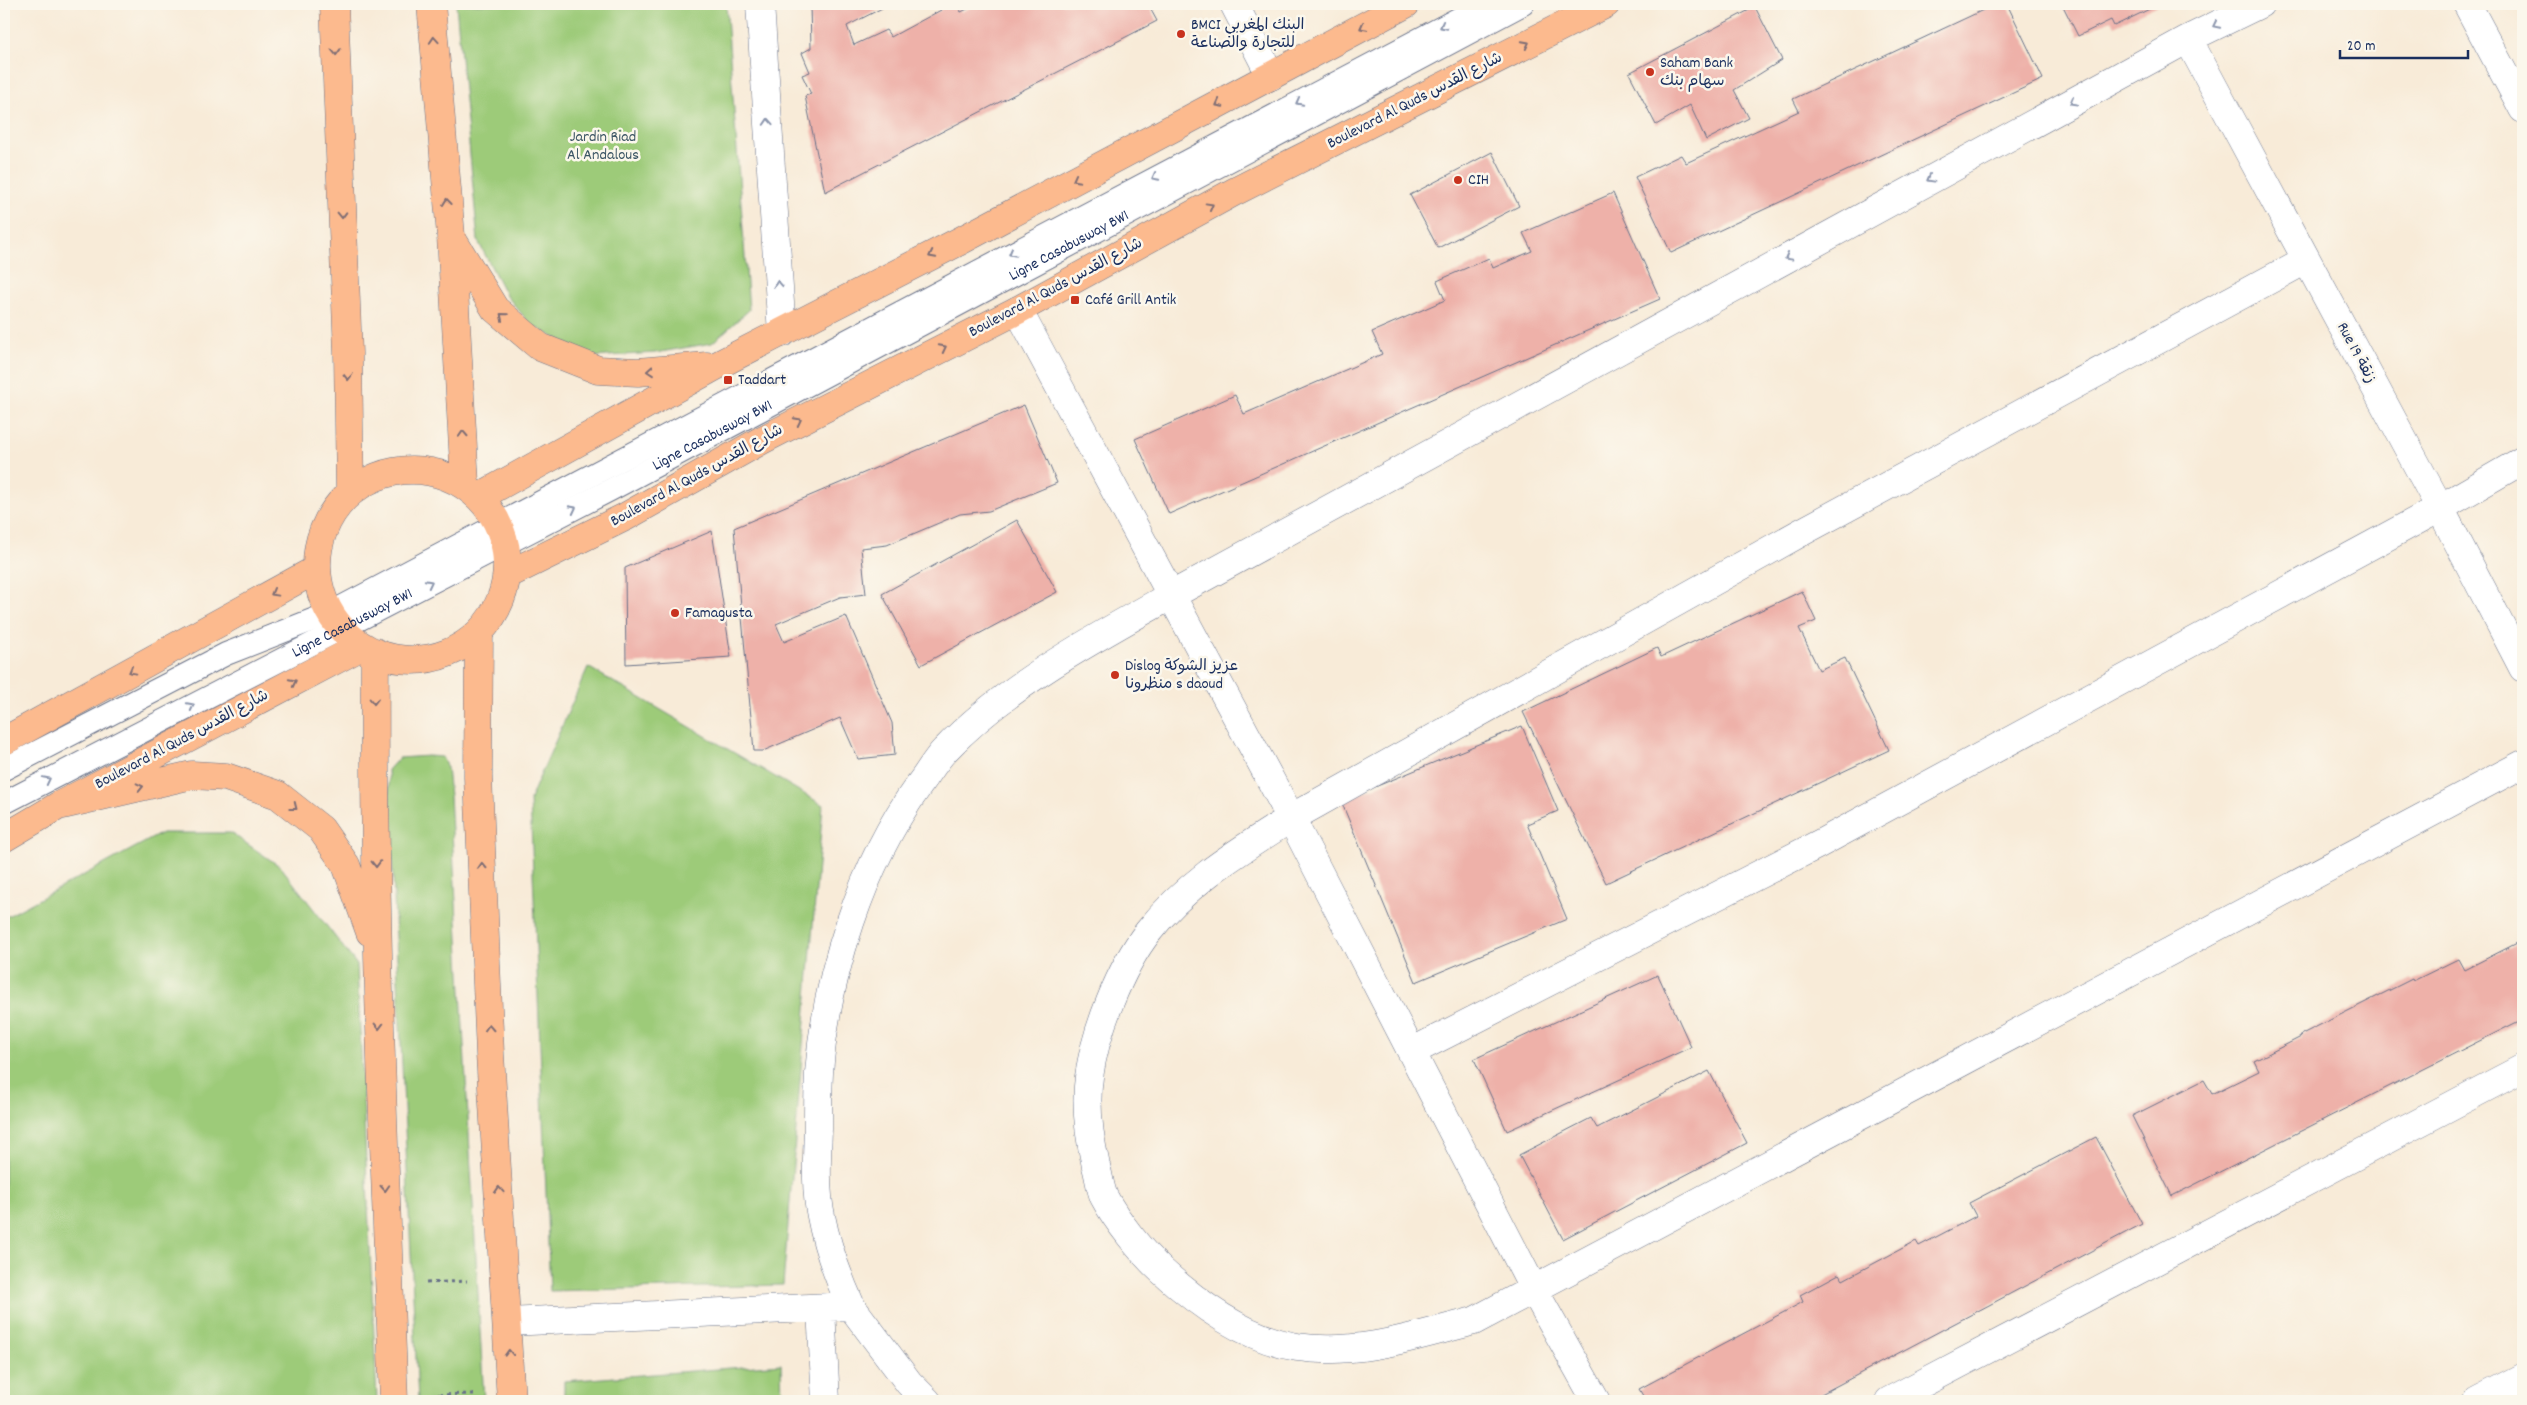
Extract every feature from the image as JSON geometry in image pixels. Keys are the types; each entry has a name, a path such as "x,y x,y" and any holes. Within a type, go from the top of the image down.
{"main road":[{"path":"334,4 348,353 350,493"},
{"path":"431,4 472,490 502,534 507,575 502,596 493,616 479,633 456,649 430,658 402,659 368,649 335,620 320,592 317,569 320,540 332,514 350,493 372,479 396,471 421,470 472,490 782,333 1406,4"},
{"name":"Boulevard Al Quds شارع القدس","path":"507,575 626,517 762,440 1018,310 1234,192 1606,4"},
{"path":"451,236 495,309 540,347 598,370 638,372 716,366"},
{"path":"4,741 317,569"},
{"path":"479,633 478,787 490,1054 508,1322 511,1397"},
{"path":"368,649 380,1096 394,1398"},
{"name":"Boulevard Al Quds شارع القدس","path":"4,838 58,806 368,649"},
{"path":"58,806 192,774 226,777 278,795 321,829 346,865 377,951"}],"street":[{"path":"760,4 782,333"},
{"path":"1234,4 1272,76"},
{"path":"927,1401 909,1383 851,1306 832,1263 820,1214 817,1149 819,1073 826,1018 838,966 866,882 900,811 944,751 985,712 1088,642 2188,39 2260,4"},
{"path":"2467,4 2523,109"},
{"name":"Rue 19 زنقة","path":"2188,39 2440,508 2523,668"},
{"path":"2306,260 1800,533 1291,818 1212,868 1177,900 1147,933 1126,967 1106,1012 1089,1078 1090,1140 1104,1196 1146,1257 1185,1292 1214,1314 1254,1333 1296,1347 1341,1350 1384,1343 1474,1321 2523,764"},
{"path":"1018,310 1291,818 1534,1290 1596,1401"},
{"path":"1413,1052 1819,844 2440,508 2523,460"},
{"path":"1889,1401 2523,1068"},
{"path":"508,1322 821,1309 851,1306"},
{"path":"821,1309 826,1401"},
{"path":"2477,1401 2523,1377"}],"lane":[{"name":"Ligne Casabusway BW1","path":"4,803 335,620 502,534 1486,4"},
{"name":"Ligne Casabusway BW1","path":"502,534 619,485 1523,4"},
{"name":"Ligne Casabusway BW1","path":"4,769 226,654 335,620"}],"path":[{"path":"390,1284 505,1280"},
{"path":"394,1398 511,1397"}],"green space":[{"name":"Jardin Riad Al Andalous","path":"456,4 726,4 749,310 712,343 655,353 592,357 531,325 506,295 478,241"},
{"path":"588,667 823,805 783,1285 550,1291 530,799"},
{"path":"442,757 447,768 450,796 484,1401 418,1401 388,770 399,758"},
{"path":"162,833 231,833 281,867 357,965 377,1401 4,1401 4,918"},
{"path":"781,1364 782,1401 564,1401 564,1381"}],"building":[{"path":"810,4 890,4 847,26 854,45 886,30 891,37 941,10 939,4 957,4 961,12 978,4 1155,4 1157,7 1151,10 1157,21 825,192 805,96 811,94 802,75 810,72 802,53 811,48"},
{"path":"1996,4 2007,4 2043,79 1671,253 1635,177 1681,155 1686,163 1799,111 1793,99"},
{"path":"2062,4 2160,4 2114,26 2111,20 2078,36"},
{"path":"1755,7 1782,60 1734,90 1749,118 1706,140 1690,105 1656,125 1629,73"},
{"path":"1492,152 1519,206 1438,248 1410,195"},
{"path":"1613,193 1660,299 1169,514 1135,439 1235,395 1244,414 1382,354 1372,332 1445,300 1437,281 1489,258 1493,268 1532,251 1523,233"},
{"path":"1024,405 1057,483 989,511 960,514 887,545 861,548 866,594 840,597 776,624 784,642 846,616 892,723 895,755 858,759 840,718 763,751 754,751 734,528"},
{"path":"1017,520 1057,592 921,665 882,594"},
{"name":"Famagusta","path":"712,531 731,657 626,664 625,568"},
{"path":"1802,591 1816,621 1799,628 1819,670 1845,658 1889,750 1606,883 1523,712 1657,648 1661,657"},
{"path":"1522,726 1558,811 1527,824 1567,919 1416,982 1341,801"},
{"path":"2523,940 2523,1019 2172,1196 2132,1116 2204,1080 2212,1094 2259,1071 2254,1061 2301,1037 2300,1035 2412,979 2413,981 2458,959 2464,970"},
{"path":"1658,975 1691,1047 1507,1131 1474,1059"},
{"path":"1709,1071 1747,1143 1563,1239 1519,1155 1591,1118 1597,1128"},
{"path":"2096,1137 2142,1224 1808,1401 1646,1401 1639,1389 1803,1302 1800,1295 1839,1274 1843,1280 1916,1241 1919,1246 1976,1216 1969,1203"}],"place":[{"name":"BMCI البنك المغربي للتجارة والصناعة","path":"1181,34"},
{"name":"Saham Bank سهام بنك","path":"1650,72"},
{"name":"CIH","path":"1458,180"},
{"name":"Café Grill Antik","path":"1075,300"},
{"name":"Taddart","path":"728,380"},
{"name":"Famagusta","path":"675,613"},
{"name":"Dislog عزيز الشوكة منظرونا s daoud","path":"1115,675"}]}
